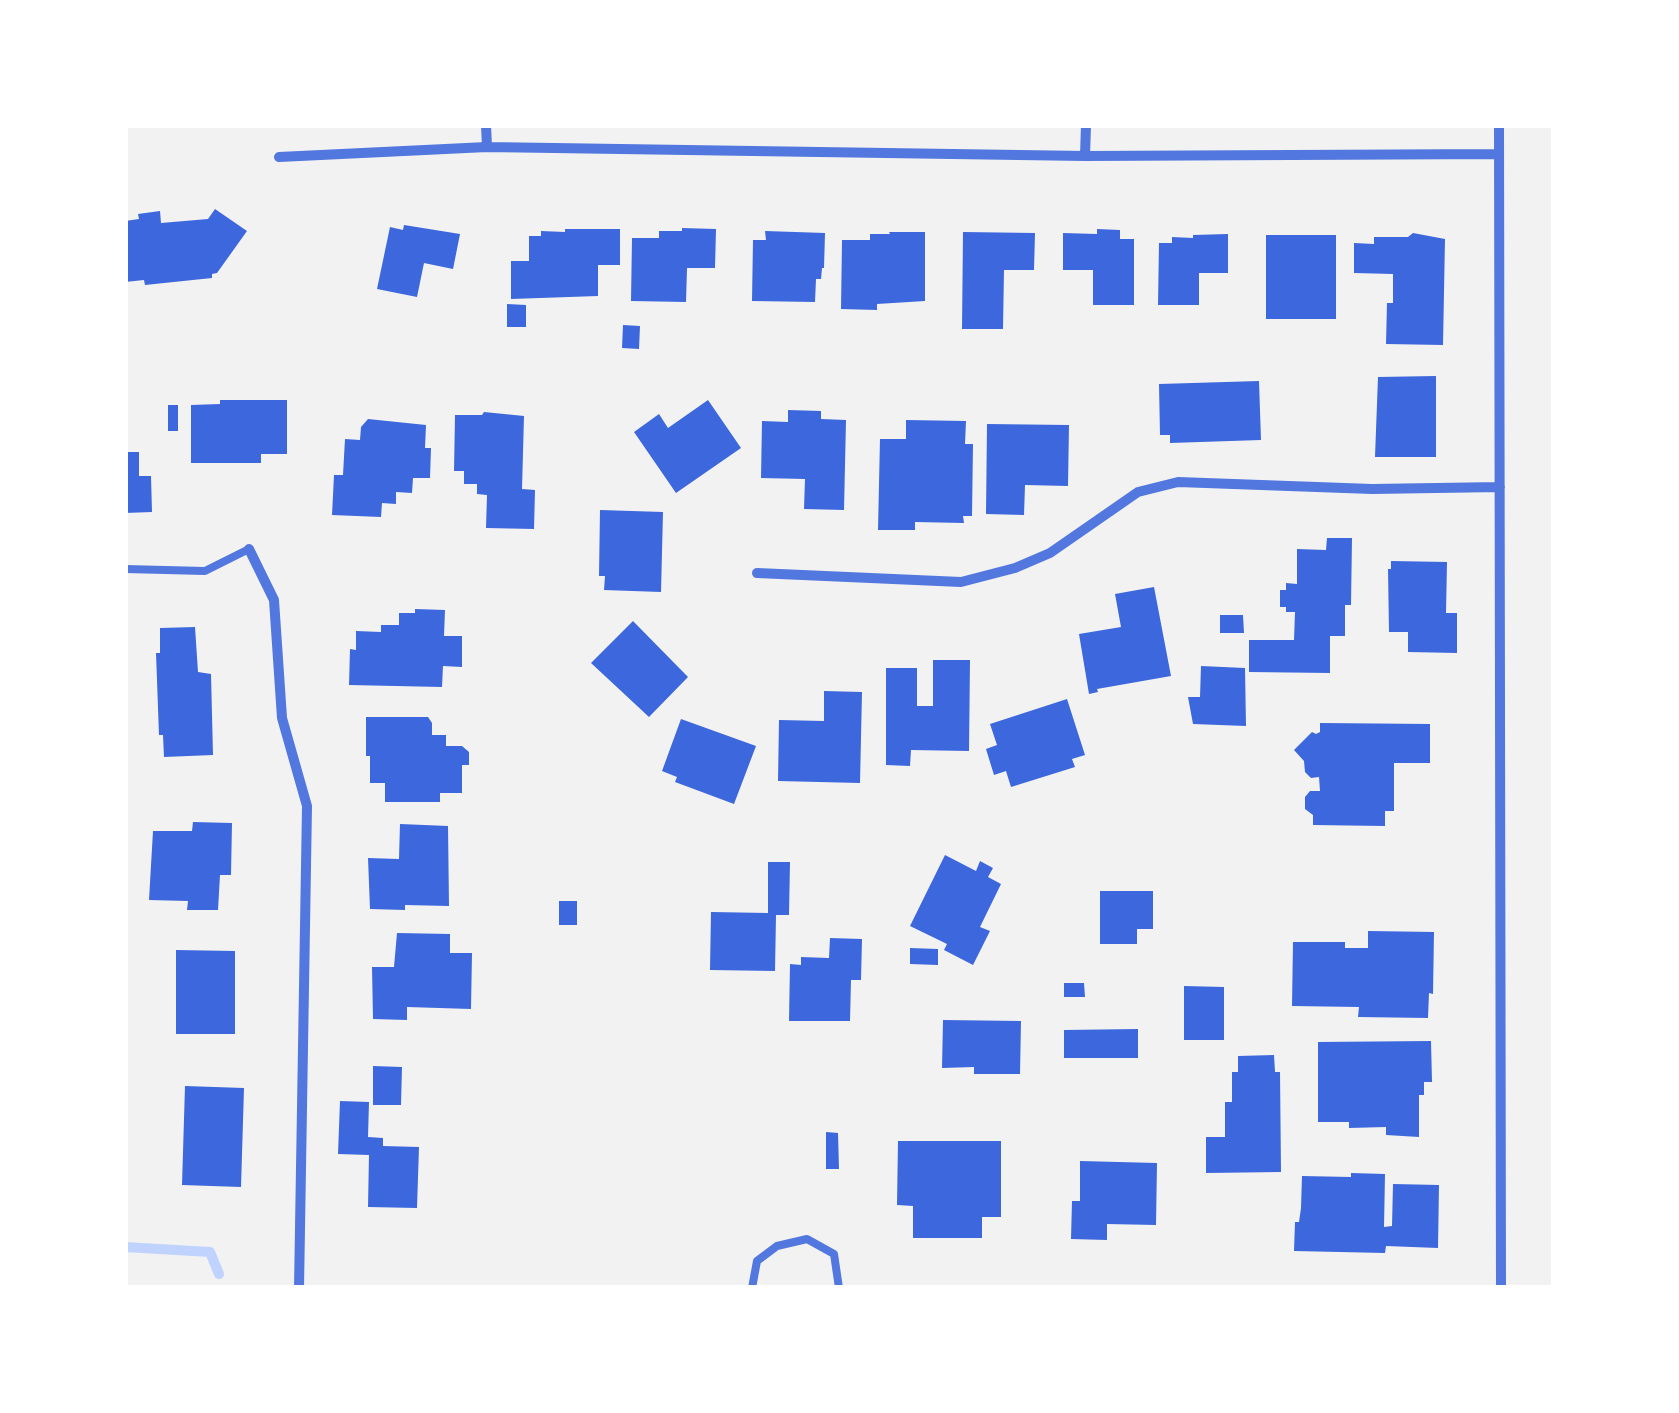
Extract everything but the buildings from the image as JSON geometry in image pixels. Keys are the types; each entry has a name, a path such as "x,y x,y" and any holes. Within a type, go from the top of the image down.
{"street":[{"path":"486,125 487,148"},
{"path":"1085,156 1086,125"},
{"path":"1500,125 1500,1288"},
{"path":"279,157 487,148 1085,156 1498,154"},
{"path":"757,573 961,582 1015,568 1050,553 1138,492 1178,482 1372,489 1500,487"},
{"path":"249,549 274,600 282,718 307,806 299,1288"}],"lane":[{"path":"125,569 205,570 249,549"},
{"path":"752,1288 757,1261 778,1246 807,1240 834,1254 840,1288"}],"waterway":[{"path":"125,1247 210,1252 219,1274"}]}
